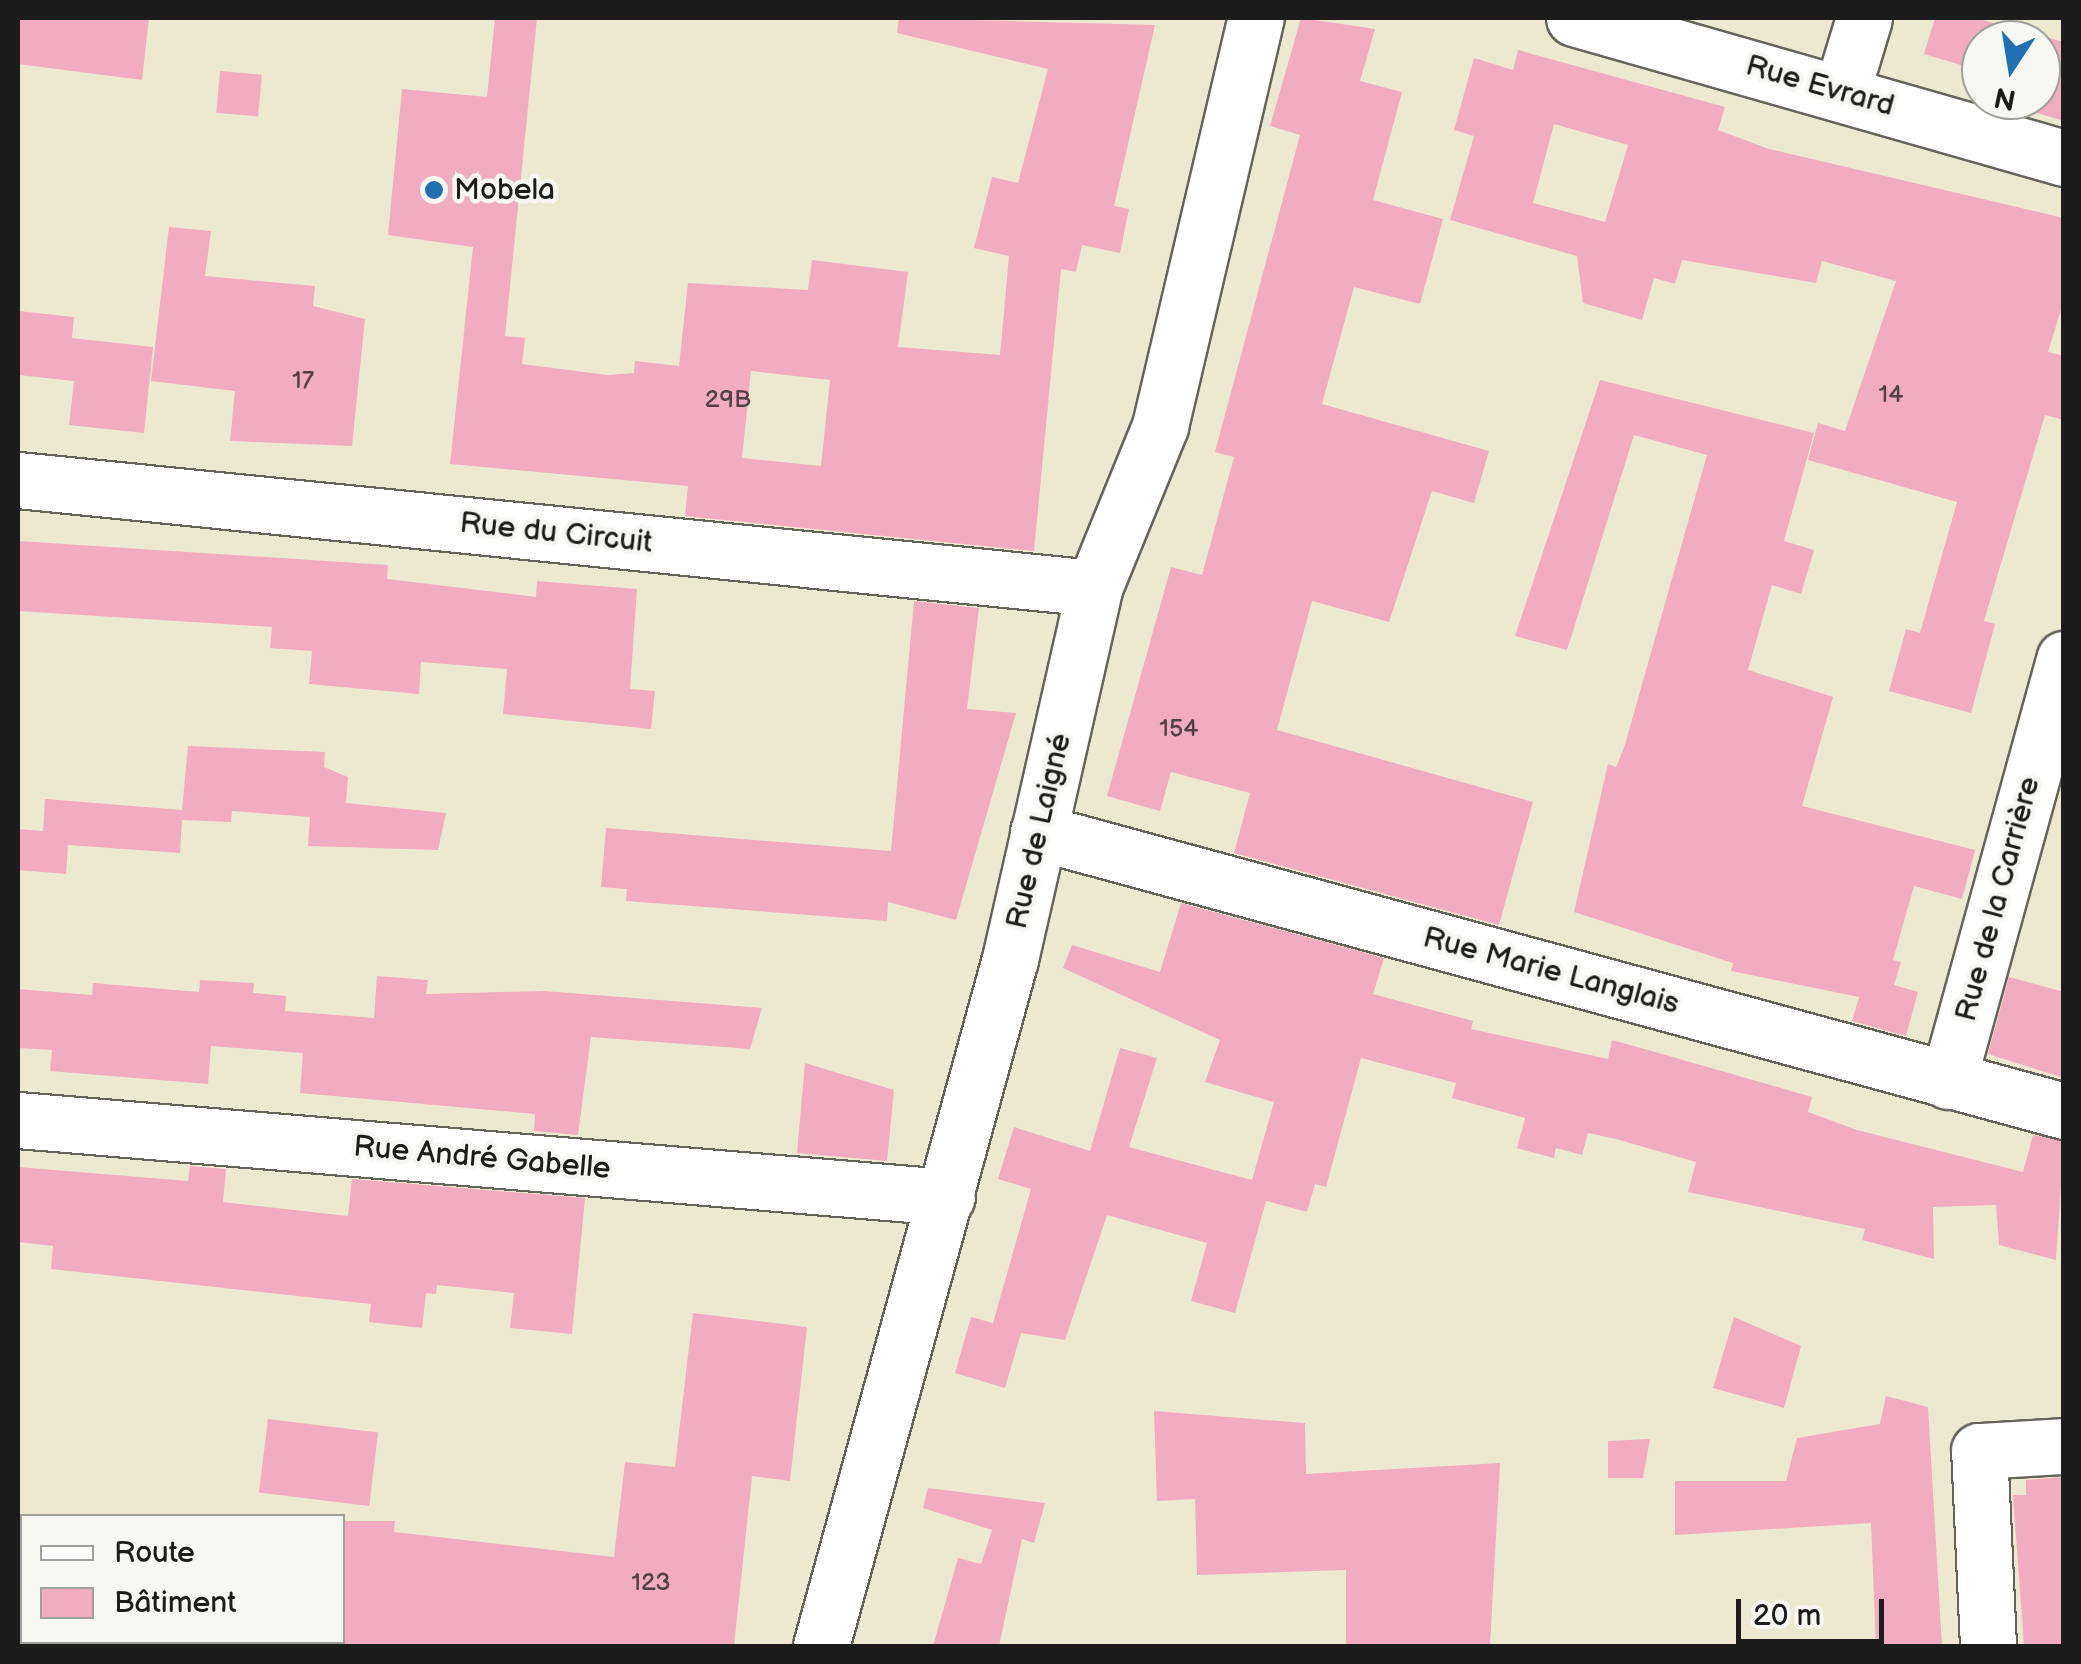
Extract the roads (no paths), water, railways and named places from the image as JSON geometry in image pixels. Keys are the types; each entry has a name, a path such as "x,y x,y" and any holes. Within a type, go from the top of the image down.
{"street":[{"name":"Rue de Laigné","path":"821,1646 947,1196 1094,588 1160,426 1256,18"},
{"name":"Rue Evrard","path":"1574,18 1842,91 2064,158"},
{"path":"1842,91 1864,18"},
{"name":"Rue du Circuit","path":"18,480 1094,588"},
{"name":"Rue de la Carrière","path":"1948,1081 2064,659"},
{"name":"Rue Marie Langlais","path":"1038,832 2064,1111"},
{"name":"Rue André Gabelle","path":"18,1120 947,1196"},
{"path":"1988,1646 1980,1450 2064,1446"}],"place":[{"name":"Mobela","path":"434,190"}]}
